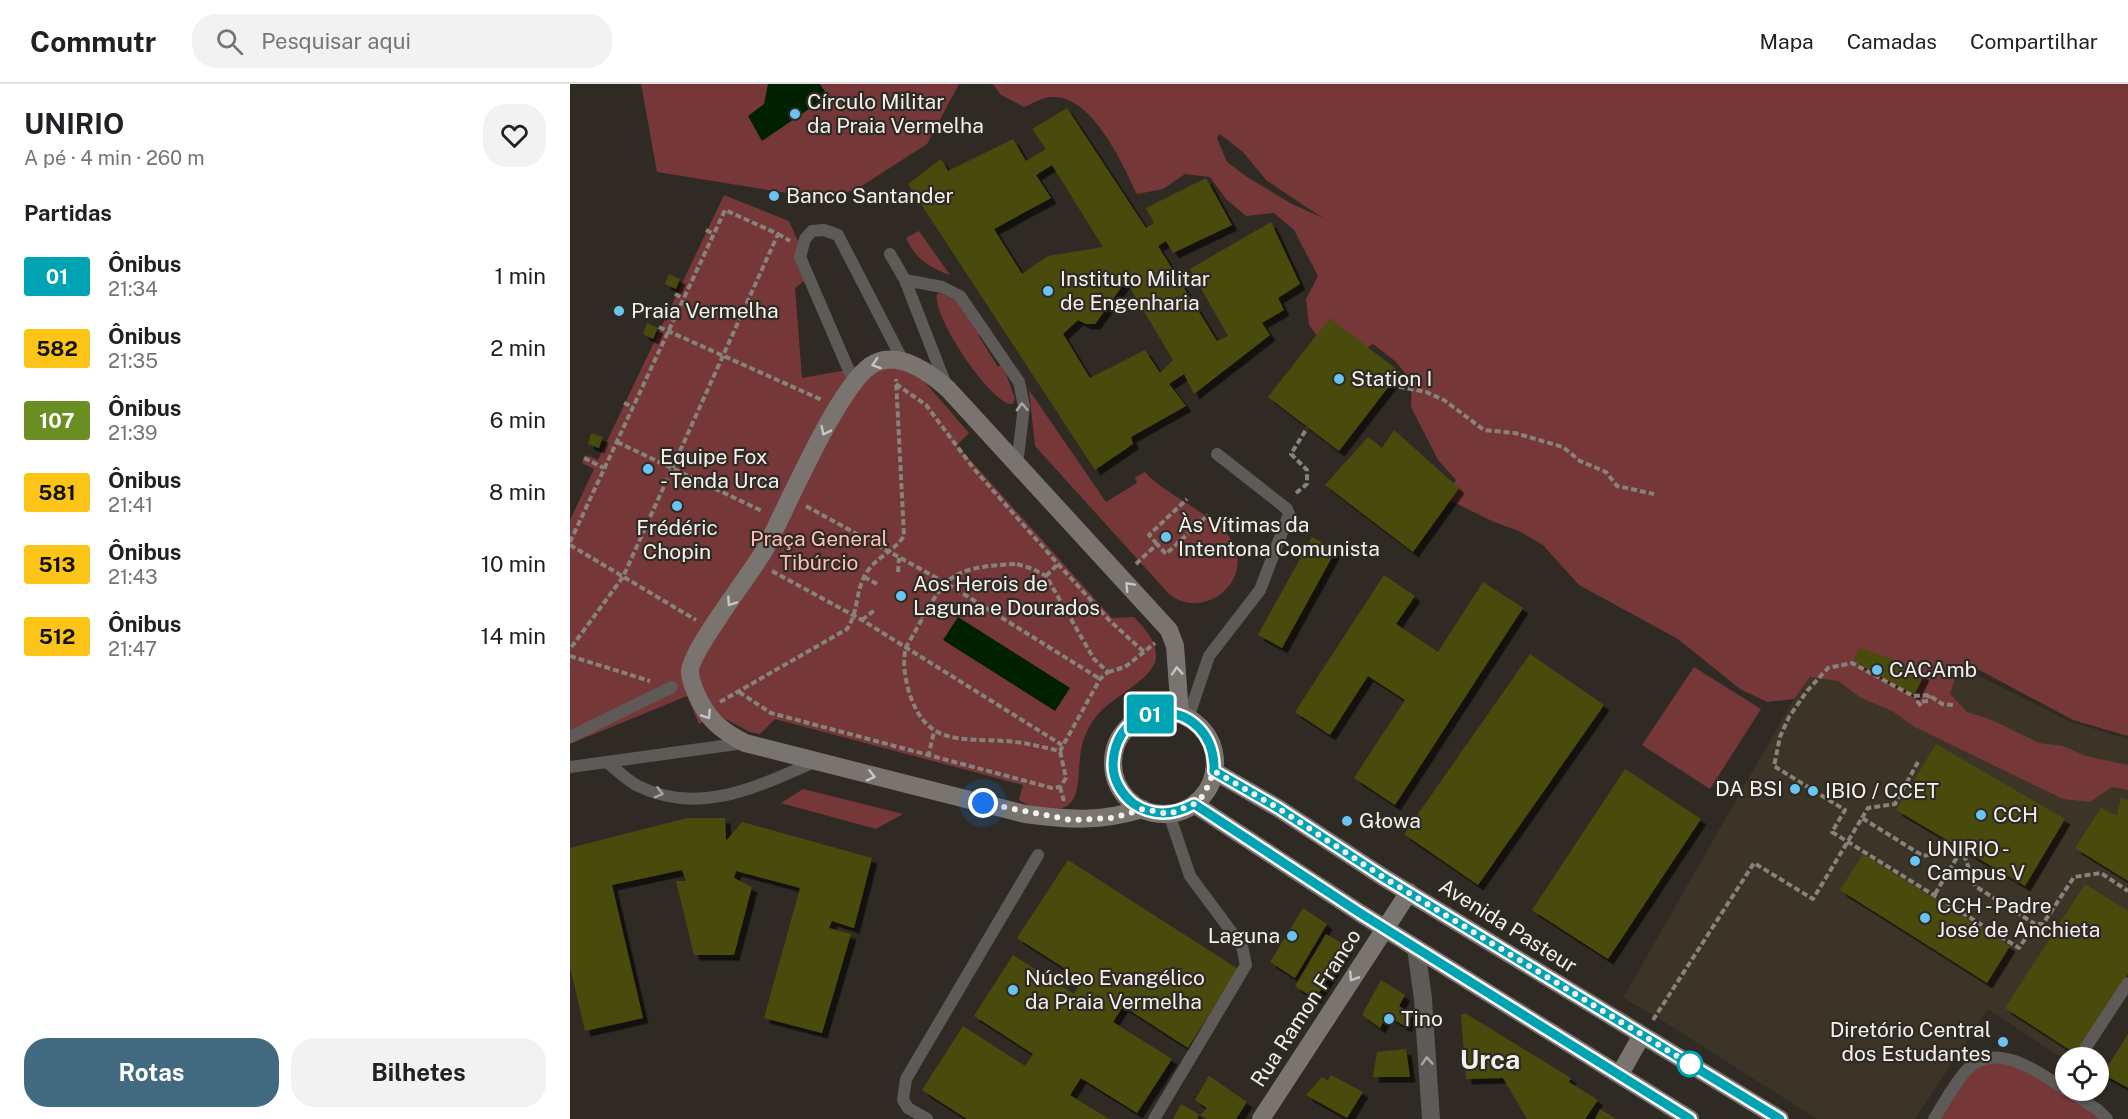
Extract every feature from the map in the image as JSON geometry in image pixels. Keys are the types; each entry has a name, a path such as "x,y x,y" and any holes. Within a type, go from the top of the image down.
{"street":[{"path":"1143,809 1113,818 1071,820 1026,814 745,743 712,723 704,710 689,673 691,660 758,563 837,406 853,380 862,370 878,361 899,361 928,372 948,389 1168,630 1175,646 1184,716"},
{"path":"1163,711 1184,716 1198,725 1212,746 1214,771 1204,795 1194,804 1169,814 1143,809 1128,800 1118,786 1113,769 1113,752 1119,736 1131,723 1146,714 1163,711"},
{"name":"Avenida Pasteur","path":"1214,771 1780,1119"},
{"path":"1194,804 1416,948 1690,1119"},
{"name":"Rua Ramon Franco","path":"1261,1119 1409,892"},
{"path":"1416,948 1423,999 1431,1119"},
{"path":"1620,1074 1642,1035"}],"lane":[{"path":"853,380 800,257 805,239 812,231 824,230 838,235 899,361"},
{"path":"890,254 905,280 948,389"},
{"path":"905,280 942,287 960,296 1018,382 1024,406 1017,465"},
{"path":"1184,716 1209,656 1260,590 1289,517 1287,509 1217,454"},
{"path":"570,737 672,687"},
{"path":"570,767 609,764 745,743"},
{"path":"609,764 636,785 655,793 682,798 737,794 814,762"},
{"path":"1154,1119 1246,966 1242,946 1190,876 1169,814"},
{"path":"927,1119 908,1108 903,1100 906,1079 1038,855"},
{"path":"2086,1047 2128,983"},
{"path":"1935,1119 1967,1069 1980,1061 2010,1058 2055,1082"},
{"path":"2085,1101 2107,1119"}],"path":[{"path":"570,649 623,577 778,234 725,210 570,544 623,577 712,629"},
{"path":"706,230 714,234"},
{"path":"675,294 683,298"},
{"path":"659,327 837,406"},
{"path":"704,710 843,634 854,616 864,577 876,561 889,553 901,541 906,530 896,384 899,361"},
{"path":"896,384 926,405 974,469 1109,620 1144,652"},
{"path":"1390,385 1426,392 1444,400 1484,430 1515,432 1563,447 1580,461 1606,472 1617,486 1654,494"},
{"path":"624,403 633,407"},
{"path":"1296,493 1307,484 1307,470 1291,454 1307,428"},
{"path":"617,442 780,520"},
{"path":"584,458 604,468"},
{"path":"792,498 946,583 1100,679"},
{"path":"1187,499 1149,535 1166,554 1208,515"},
{"path":"1136,564 1158,544"},
{"path":"898,572 899,558"},
{"path":"758,563 862,620 1062,745"},
{"path":"1060,751 1008,741 951,737 934,732 922,720 913,704 905,677 906,647 924,617 946,583 961,573 997,565 1017,564 1034,569 1046,576 1094,659 1108,672"},
{"path":"1046,576 1058,564"},
{"path":"864,577 877,584"},
{"path":"862,620 876,609"},
{"path":"919,615 924,617"},
{"path":"739,692 771,713 928,757 1056,788 1063,784 1066,778 1060,751 1062,745 1100,679 1108,672 1125,667 1168,630"},
{"path":"570,656 672,687"},
{"path":"1953,705 1942,704 1929,695 1913,696 1852,663 1828,668 1807,691 1789,717 1780,737 1774,766 1845,810 1832,832 2019,948 2035,924"},
{"path":"1921,706 1917,702 1928,701 1929,695"},
{"path":"928,757 934,732"},
{"path":"1642,1035 1754,863 1814,899 1868,808 1895,804 1918,762"},
{"path":"1862,818 1923,856 1962,849"},
{"path":"1935,894 1962,849"},
{"path":"1962,849 1975,886 2035,924 2043,924 2074,877 2101,873 2128,891"}],"shaded area":[{"path":"768,84 820,84 828,96 762,141 748,116 764,104"},
{"name":"UNIRIO - Campus V","path":"1845,609 2071,722 2128,739 2128,983 2086,1047 2055,1047 2055,1053 1988,1009 1915,1119 1817,1119 1623,998"},
{"path":"958,617 1070,688 1055,711 943,640"}],"green space":[{"name":"Círculo Militar da Praia Vermelha","path":"641,84 959,84 927,144 857,189 825,199 657,172"},
{"path":"993,84 2128,84 2128,736 2073,720 1970,665 1958,669 1950,694 1967,712 1992,720 2039,743 2063,746 2086,756 2128,765 2128,790 2112,787 2090,802 2063,799 1915,727 1892,711 1861,698 1838,681 1810,677 1794,699 1767,702 1740,689 1678,639 1579,585 1543,545 1519,531 1494,522 1445,498 1456,480 1438,460 1411,407 1412,381 1395,361 1373,344 1350,358 1326,348 1309,325 1306,299 1318,276 1294,230 1274,213 1246,216 1226,199 1210,177 1185,174 1163,189 1137,194 1104,133 1080,107 1066,99 1051,97 1024,107 1001,95","holes":["1220,134 1243,152 1266,180 1323,218 1292,204 1227,162 1217,138"]},
{"name":"Praça General Tibúrcio","path":"724,195 789,221 813,274 795,288 802,378 841,371 899,352 969,433 957,445 1112,618 1134,617 1152,639 1156,656 1150,671 1100,712 1089,728 1082,746 1075,795 1066,807 1045,809 1025,804 1019,800 1023,785 775,719 760,734 750,732 716,714 699,724 687,696 570,744 570,520 594,469 582,463 586,455 598,460"},
{"path":"919,231 950,275 935,269 914,252 906,238"},
{"path":"941,293 958,302 982,332 978,335 998,367 1002,364 1015,398 1013,404 1003,401 991,391 965,358 943,320 937,294"},
{"path":"1029,390 1106,502 1137,483 1135,477 1145,472 1154,481 1221,528 1231,538 1236,549 1238,563 1235,576 1228,587 1218,596 1194,603 1181,601 1169,594 1035,446"},
{"path":"1694,667 1761,709 1710,789 1642,745"},
{"path":"803,789 903,814 876,829 781,803"},
{"path":"2010,1058 2055,1086 2055,1101 2078,1101 2107,1119 1934,1119 1967,1069"}],"building":[{"name":"Instituto Militar de Engenharia","path":"1067,108 1146,228 1154,223 1146,208 1206,178 1232,225 1173,253 1166,241 1158,246 1217,341 1228,336 1190,269 1271,222 1300,284 1278,298 1284,310 1262,323 1270,335 1194,394 1184,374 1169,384 1186,406 1131,437 1133,444 1095,470 908,184 941,159 948,171 1013,139 1026,161 1046,149 1032,129","holes":["1052,165 1103,247 1048,256 1022,274 994,229 1051,198 1036,175","1126,281 1173,360 1160,373 1145,350 1090,378 1063,334 1078,320 1086,324 1095,324"]},
{"path":"669,274 680,279 676,289 665,284"},
{"name":"Station I","path":"1330,318 1400,372 1339,451 1268,397"},
{"path":"647,323 658,328 653,339 643,334"},
{"path":"1394,430 1459,488 1413,552 1325,485 1368,437 1382,448"},
{"path":"591,433 603,437 599,448 588,444"},
{"path":"1312,537 1336,550 1282,648 1258,635"},
{"path":"1384,575 1415,596 1396,624 1438,652 1483,582 1523,608 1395,805 1354,778 1405,700 1368,676 1330,735 1295,712"},
{"path":"1860,648 1892,659 1924,675 1914,695 1853,661"},
{"path":"1530,654 1604,705 1478,885 1404,834"},
{"name":"CCH","path":"1936,744 2065,819 2025,886 1896,810"},
{"path":"1625,769 1701,819 1608,959 1532,910"},
{"path":"2121,798 2128,800 2128,881 2075,848 2101,808 2117,816"},
{"path":"687,818 725,818 726,841 742,822 872,858 854,928 832,921 829,928 851,934 822,1033 764,1018 800,888 736,871 734,878 752,887 734,955 694,955 676,881 686,881 682,870 612,885 643,1018 585,1031 570,967 570,848"},
{"name":"CCH - Padre José de Anchieta","path":"1863,854 2010,946 1987,983 1840,890"},
{"path":"1068,860 1238,969 1188,1048 1123,1006 1113,1022 1172,1059 1137,1113 1081,1078 1070,1095 1109,1119 967,1119 922,1090 963,1026 1025,1066 1033,1054 974,1016 1013,955 1074,994 1083,980 1017,938"},
{"path":"2085,884 2128,911 2128,974 2081,1047 2065,1047 2005,1008"},
{"path":"1303,908 1327,924 1295,978 1270,962"},
{"path":"1326,934 1348,947 1315,999 1295,986"},
{"path":"1381,980 1405,995 1399,1006 1412,1015 1406,1027 1387,1015 1380,1028 1362,1015"},
{"path":"1465,1013 1571,1078 1569,1082 1598,1100 1585,1119 1527,1119 1503,1078 1466,1079 1461,1015"},
{"path":"2128,1034 2128,1088 2109,1077 2109,1064"},
{"path":"1406,1049 1410,1077 1373,1077 1377,1052"},
{"path":"1331,1075 1363,1092 1347,1118 1306,1095 1322,1077 1328,1081"},
{"path":"1209,1076 1247,1102 1236,1119 1207,1119 1200,1115 1207,1108 1195,1100"},
{"path":"1181,1104 1200,1115 1197,1117 1199,1119 1173,1119"},
{"path":"1600,1109 1616,1119 1595,1119"}],"bus line":[{"name":"01","path":"1690,1119 1360,913 1194,804 1169,814 1143,809 1128,800 1118,786 1113,769 1113,752 1119,736 1131,723 1146,714 1163,711 1188,718 1198,725 1212,746 1215,758 1214,771 1278,808 1383,877 1780,1119"}],"place":[{"name":"Círculo Militar da Praia Vermelha","path":"795,114"},
{"name":"Banco Santander","path":"774,196"},
{"name":"Instituto Militar de Engenharia","path":"1048,291"},
{"name":"Praia Vermelha","path":"619,311"},
{"name":"Station I","path":"1339,379"},
{"name":"Equipe Fox - Tenda Urca","path":"648,469"},
{"name":"Frédéric Chopin","path":"677,506"},
{"name":"Às Vítimas da Intentona Comunista","path":"1166,537"},
{"name":"Aos Herois de Laguna e Dourados","path":"901,596"},
{"name":"CACAmb","path":"1877,670"},
{"name":"DA BSI","path":"1795,789"},
{"name":"IBIO / CCET","path":"1813,791"},
{"name":"CCH","path":"1981,815"},
{"name":"Głowa","path":"1347,821"},
{"name":"UNIRIO - Campus V","path":"1915,861"},
{"name":"CCH - Padre José de Anchieta","path":"1925,918"},
{"name":"Laguna","path":"1292,936"},
{"name":"Núcleo Evangélico da Praia Vermelha","path":"1013,990"},
{"name":"Tino","path":"1389,1019"},
{"name":"Diretório Central dos Estudantes","path":"2003,1042"}],"district":[{"name":"Urca","path":"1490,1060"}],"route":[{"path":"983,803 1026,814 1071,820 1113,818 1143,809 1169,814 1194,804 1204,795 1211,783 1214,771 1278,808 1383,877 1690,1064"}]}
